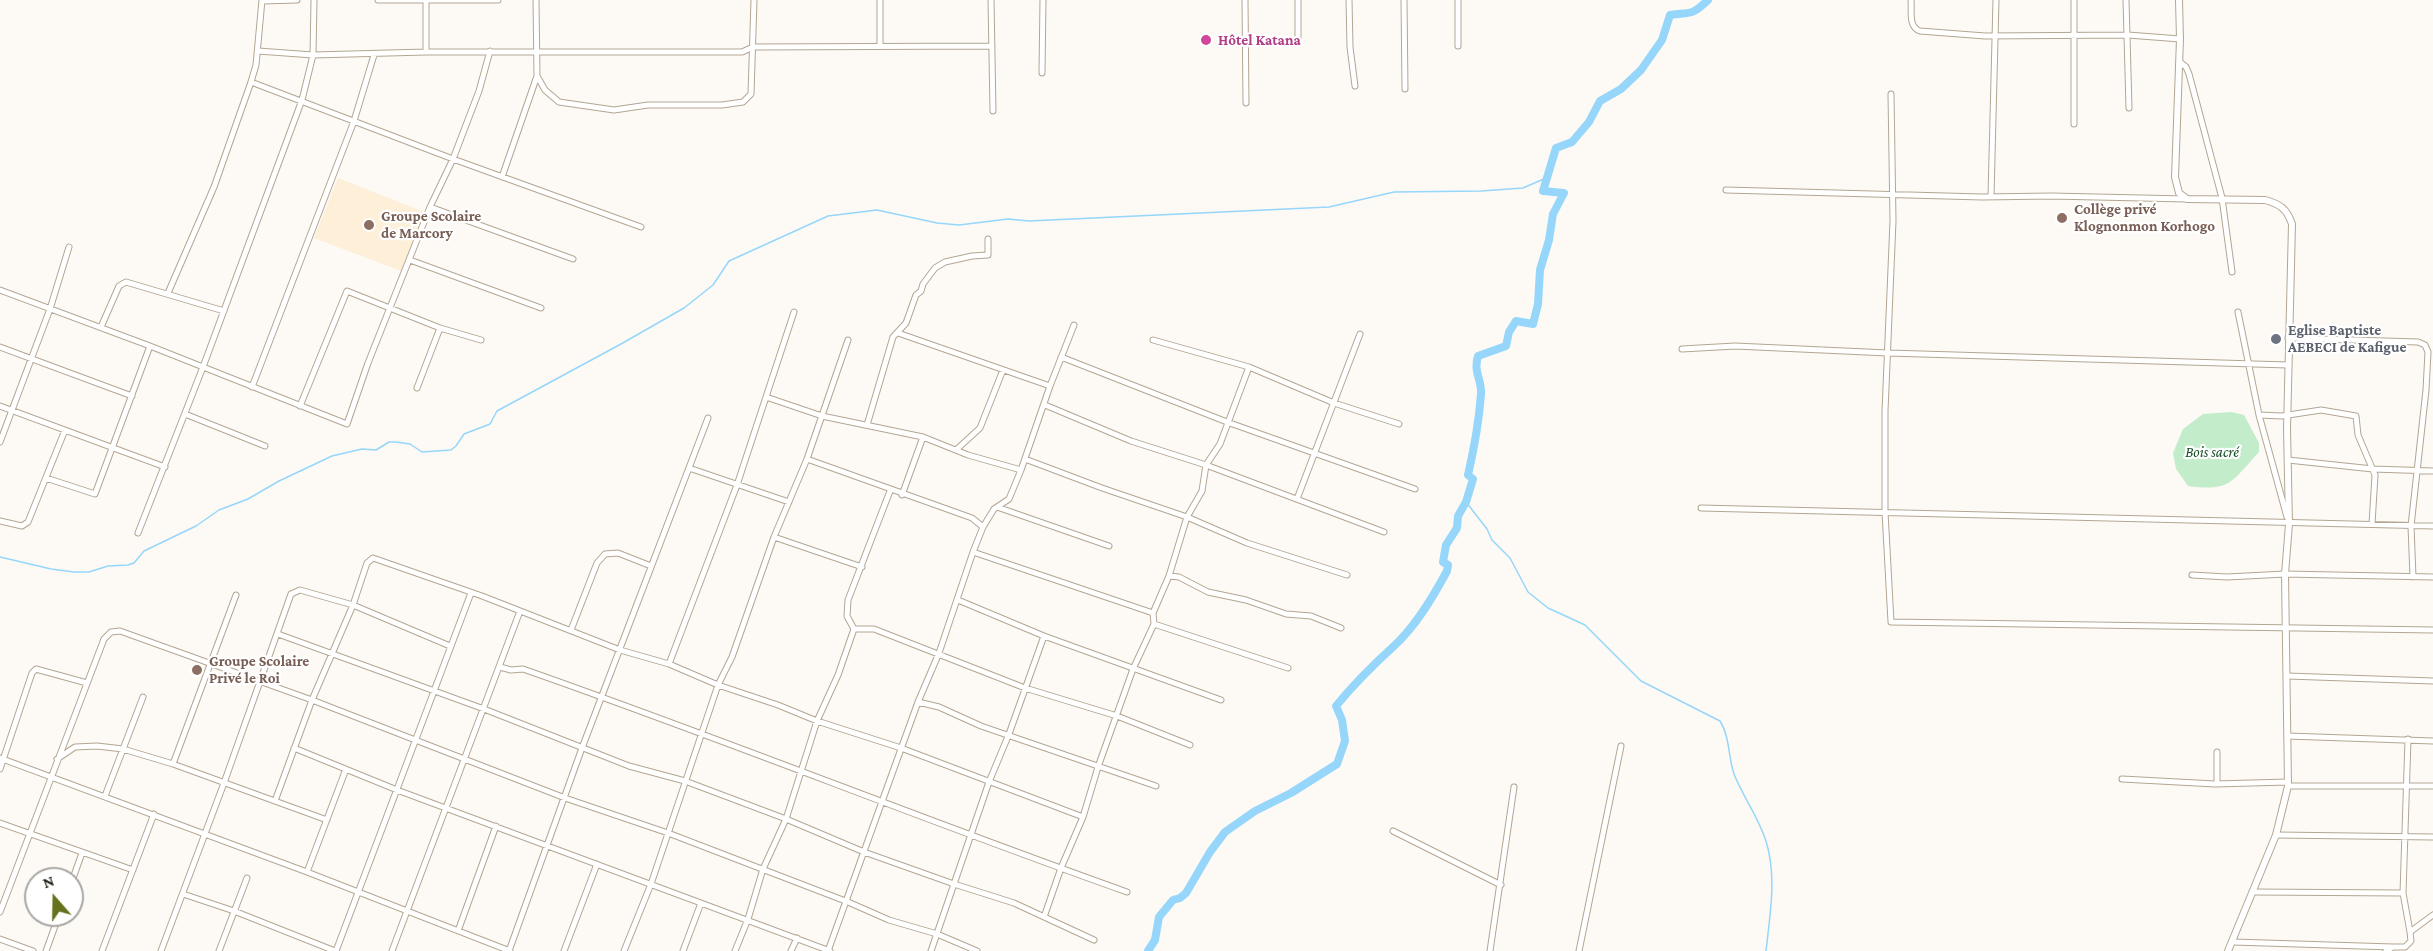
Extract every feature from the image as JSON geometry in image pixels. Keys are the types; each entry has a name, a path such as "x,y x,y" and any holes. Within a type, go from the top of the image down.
{"street":[{"path":"168,293 214,187 251,82 258,51 262,0 297,0"},
{"path":"138,533 203,367 302,100 313,56 314,0"},
{"path":"378,0 498,0"},
{"path":"502,177 534,91 537,76 536,0"},
{"path":"537,76 545,90 560,102 614,110 648,105 722,105 744,102 752,94 754,0"},
{"path":"880,0 880,45"},
{"path":"991,0 993,111"},
{"path":"1042,73 1043,0"},
{"path":"1245,0 1246,103"},
{"path":"1244,41 1298,42 1298,0"},
{"path":"1349,0 1350,46 1355,86"},
{"path":"1404,0 1405,89"},
{"path":"1458,0 1458,46"},
{"path":"1911,0 1912,23 1916,29 1995,36 2128,35 2180,39"},
{"path":"1991,196 1996,0"},
{"path":"2074,0 2074,124"},
{"path":"2126,0 2130,108"},
{"path":"2179,0 2180,62 2175,177 2179,193 2187,199"},
{"path":"426,1 426,52"},
{"path":"258,51 313,56 490,51 742,52 753,47 880,45 992,46"},
{"path":"0,290 101,327 346,424 430,207 453,159 490,51"},
{"path":"252,387 354,121 374,55"},
{"path":"2180,62 2189,74 2222,198 2232,272"},
{"path":"251,82 641,227"},
{"path":"1891,94 1893,221 1885,411 1885,512 1892,622 2433,630"},
{"path":"1726,190 2222,198 2265,200 2277,203 2288,212 2292,224 2287,416 2289,524 2285,574 2288,784 2276,835 2228,951"},
{"path":"430,207 573,259"},
{"path":"867,425 893,337 906,323 916,295 921,291 923,284 935,268 945,262 988,255 988,239"},
{"path":"0,442 50,309 69,248"},
{"path":"410,260 541,308"},
{"path":"101,327 119,286 126,282 224,311"},
{"path":"300,406 346,291 440,328 481,340"},
{"path":"669,664 737,485 794,312"},
{"path":"2238,312 2259,415 2289,524"},
{"path":"294,748 397,790 829,951 901,748 939,653 983,526 997,507 1009,499 1074,325"},
{"path":"417,388 440,328"},
{"path":"898,333 1050,386"},
{"path":"1297,499 1360,334"},
{"path":"2288,338 2418,342 2425,345 2428,352 2426,390 2415,472 2411,526 2413,577"},
{"path":"624,951 651,884 718,685 732,657 774,537 807,459 848,340"},
{"path":"1153,340 1249,367 1334,403 1399,424"},
{"path":"46,478 95,495 150,346"},
{"path":"1682,349 1735,346 2288,365"},
{"path":"0,347 132,396"},
{"path":"1061,357 1227,422 1415,489"},
{"path":"1044,917 1061,868 1083,817 1133,669 1154,624 1153,613 1187,517 1202,491 1206,465 1220,444 1249,367"},
{"path":"956,450 980,428 1003,370"},
{"path":"766,397 822,416 923,437 1021,470"},
{"path":"1045,405 1131,441 1206,465 1384,532"},
{"path":"0,406 165,467"},
{"path":"2259,415 2287,416 2321,410 2356,416 2358,435 2373,469 2375,480 2372,524"},
{"path":"185,414 265,446"},
{"path":"2,758 307,872 509,951 582,748 708,418"},
{"path":"0,521 22,526 28,522 65,430"},
{"path":"902,495 923,437"},
{"path":"807,459 890,491 974,519 983,526"},
{"path":"1025,459 1187,517 1247,543 1347,575"},
{"path":"2288,460 2373,469 2433,471"},
{"path":"689,468 789,502"},
{"path":"735,951 748,919 763,869 786,819 816,721 838,675 854,629 847,616 846,608 890,491"},
{"path":"997,507 1109,546"},
{"path":"1701,508 2433,526"},
{"path":"974,519 989,518"},
{"path":"774,537 862,567"},
{"path":"973,552 1153,613"},
{"path":"571,630 597,563 605,554 618,554 651,566"},
{"path":"275,801 312,700 353,605 367,563 373,558 471,592 620,650 669,664 718,685 778,705 816,721 901,748 1083,817"},
{"path":"2192,575 2433,577"},
{"path":"1168,576 1179,577 1208,592 1246,600 1286,614 1311,616 1341,628"},
{"path":"161,951 261,683 291,594 300,590 353,605 450,646"},
{"path":"183,894 234,911 335,951 471,592"},
{"path":"173,764 236,595"},
{"path":"958,600 1044,636 1221,700"},
{"path":"392,951 520,611"},
{"path":"1154,624 1288,668"},
{"path":"854,629 874,629 1025,688 1117,716 1190,745"},
{"path":"0,912 104,639 111,632 120,631 312,700 565,798 668,833 889,920 937,934 976,951"},
{"path":"278,634 484,709 629,766 685,782 786,819 864,852 1014,903 1094,940"},
{"path":"931,951 989,782 1009,735 1044,636"},
{"path":"500,667 511,670 523,669 602,696 971,836 1127,892"},
{"path":"0,769 32,673 36,669 87,683"},
{"path":"2287,676 2433,681"},
{"path":"105,796 143,697"},
{"path":"918,702 939,707 981,726 1156,786"},
{"path":"2287,736 2433,741"},
{"path":"2233,942 2405,947 2411,941 2403,893 2408,739"},
{"path":"57,759 75,747 98,746 123,749 173,764 327,820"},
{"path":"1579,951 1621,746"},
{"path":"2217,752 2217,784"},
{"path":"307,872 346,769"},
{"path":"2122,779 2217,784 2433,786"},
{"path":"1490,951 1514,787"},
{"path":"102,951 154,814"},
{"path":"0,823 133,870"},
{"path":"458,931 496,826"},
{"path":"1393,831 1501,885"},
{"path":"2276,835 2433,837"},
{"path":"77,867 82,853"},
{"path":"564,951 597,864"},
{"path":"219,951 247,878"},
{"path":"2253,892 2403,893"},
{"path":"683,951 701,903"},
{"path":"2410,932 2433,915"},
{"path":"46,951 55,927"},
{"path":"791,951 797,938"},
{"path":"0,939 33,951"},
{"path":"2386,951 2393,946"}],"shaded area":[{"name":"Groupe Scolaire de Marcory","path":"338,178 424,212 401,271 314,238"}],"green space":[{"name":"Bois sacré","path":"2231,412 2244,415 2259,443 2259,452 2236,477 2222,486 2188,486 2176,469 2173,453 2183,429 2203,414"}],"waterway":[{"path":"1148,951 1155,940 1159,917 1173,900 1186,893 1210,852 1225,832 1255,811 1291,793 1337,764 1345,741 1342,720 1336,706 1410,630 1447,571 1448,565 1443,562 1446,545 1457,528 1458,516 1466,502 1473,479 1468,475 1481,394 1476,367 1478,356 1506,346 1509,332 1516,321 1533,324 1538,304 1540,270 1549,240 1553,214 1564,193 1543,191 1556,148 1572,142 1589,122 1600,101 1621,89 1641,70 1662,40 1670,15 1691,12 1708,0"},
{"path":"0,557 74,572 89,572 108,566 128,565 134,563 144,551 196,526 219,510 248,499 279,481 332,456 362,449 376,450 389,442 410,444 422,452 451,450 464,434 490,424 497,411 684,308 713,285 729,261 828,216 877,210 937,223 959,225 1008,219 1029,221 1329,207 1394,192 1523,188 1546,178"},
{"path":"1466,502 1487,529 1492,540 1510,558 1528,592 1548,608 1585,625 1641,681 1720,721 1726,734 1734,774 1763,832 1769,855 1772,896 1766,951"}],"place":[{"name":"Hôtel Katana","path":"1206,40"},
{"name":"Collège privé Klognonmon Korhogo","path":"2062,218"},
{"name":"Groupe Scolaire de Marcory","path":"369,225"},
{"name":"Eglise Baptiste AEBECI de Kafigue","path":"2276,339"},
{"name":"Groupe Scolaire Privé le Roi","path":"197,670"}]}
